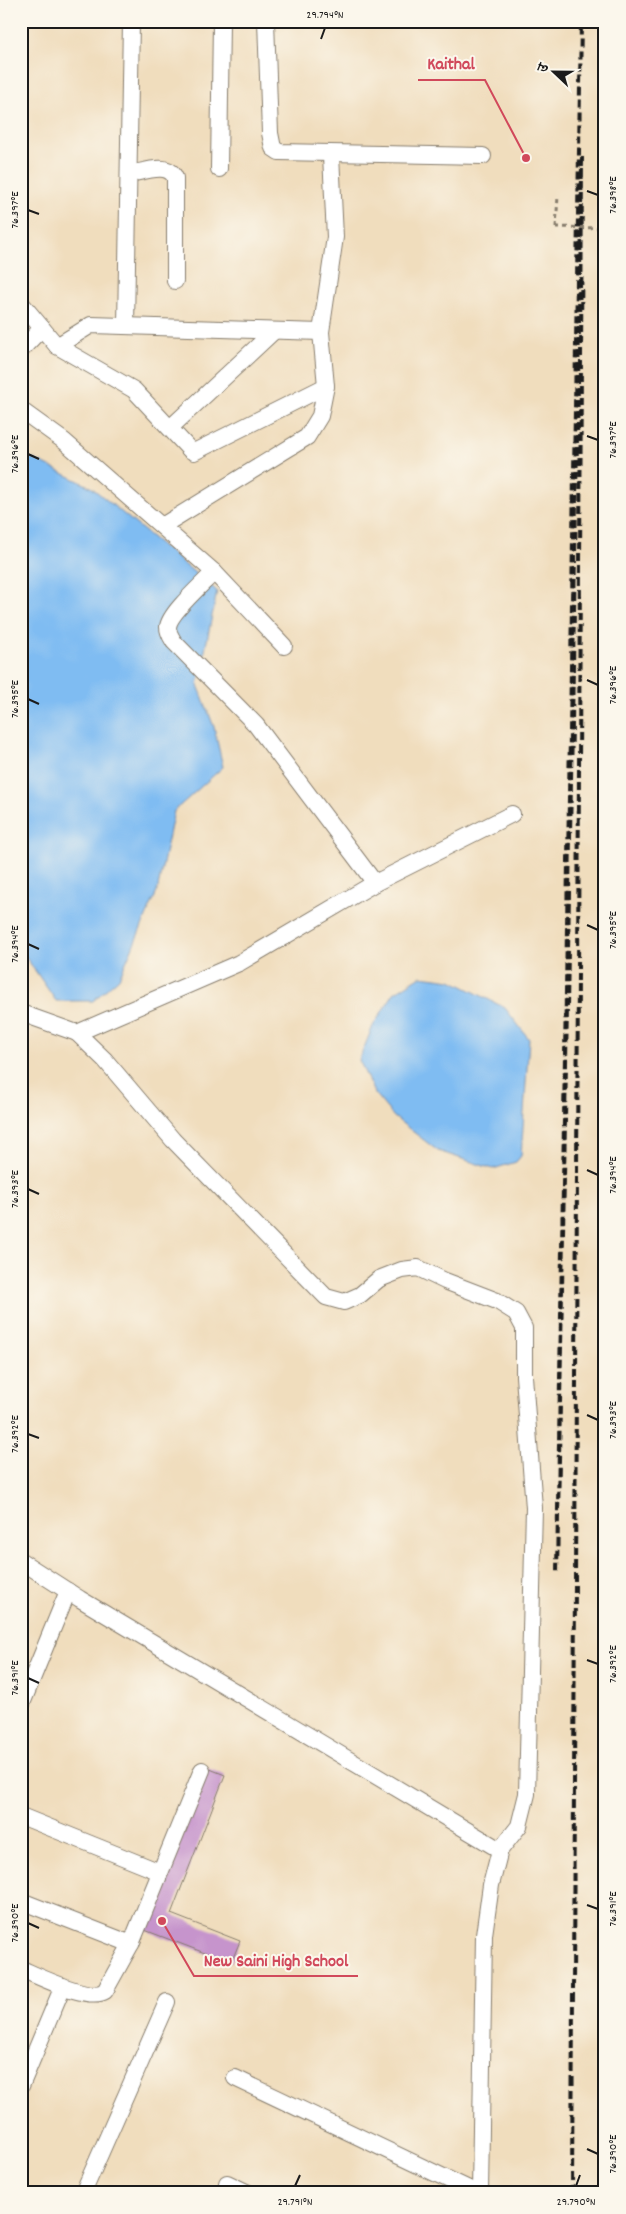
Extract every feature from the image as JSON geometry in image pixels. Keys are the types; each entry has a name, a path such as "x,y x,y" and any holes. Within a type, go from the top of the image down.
{"street":[{"path":"126,326 131,21"},
{"path":"219,169 222,21"},
{"path":"266,21 270,133 273,148 280,152 331,155 483,156"},
{"path":"162,526 308,436 320,416 326,386 321,332 335,237 331,155"},
{"path":"129,174 161,169 169,170 174,174 175,281"},
{"path":"21,303 57,346 134,390 194,452 326,386"},
{"path":"57,346 91,325 321,332"},
{"path":"21,350 42,328"},
{"path":"170,428 274,331"},
{"path":"21,410 64,441 214,572 284,646"},
{"path":"214,572 175,614 168,626 169,634 174,642 256,725 375,883"},
{"path":"77,1033 238,964 375,883 512,814"},
{"path":"21,1013 77,1033 105,1060 173,1140 326,1297 344,1302 360,1295 379,1279 402,1270 418,1268 444,1281 497,1301 516,1313 524,1328 524,1376 534,1508 527,1794 519,1826 500,1850 491,1885 484,1935 479,2193 235,2078"},
{"path":"21,1561 500,1850"},
{"path":"21,1706 68,1591"},
{"path":"21,1969 63,1986 93,1995 105,1991 131,1944 202,1770"},
{"path":"21,1816 160,1872"},
{"path":"21,1901 131,1944"},
{"path":"21,2086 63,1986"},
{"path":"83,2193 167,2002"},
{"path":"227,2183 248,2193"}],"path":[{"path":"558,196 556,227 605,228"}],"water":[{"path":"21,453 91,487 217,591 198,685 214,727 223,767 174,811 157,892 119,978 93,1001 56,1001 21,950"},
{"path":"421,976 451,980 505,1008 529,1039 521,1156 516,1162 493,1169 438,1151 394,1117 374,1093 359,1060 373,1026 394,993"}],"building":[{"path":"205,1767 225,1775 171,1914 240,1941 231,1963 142,1929"}],"railway":[{"path":"572,2193 582,156 557,1573 581,21"}],"place":[{"name":"Kaithal","path":"526,158"},
{"name":"New Saini High School","path":"162,1921"}]}
